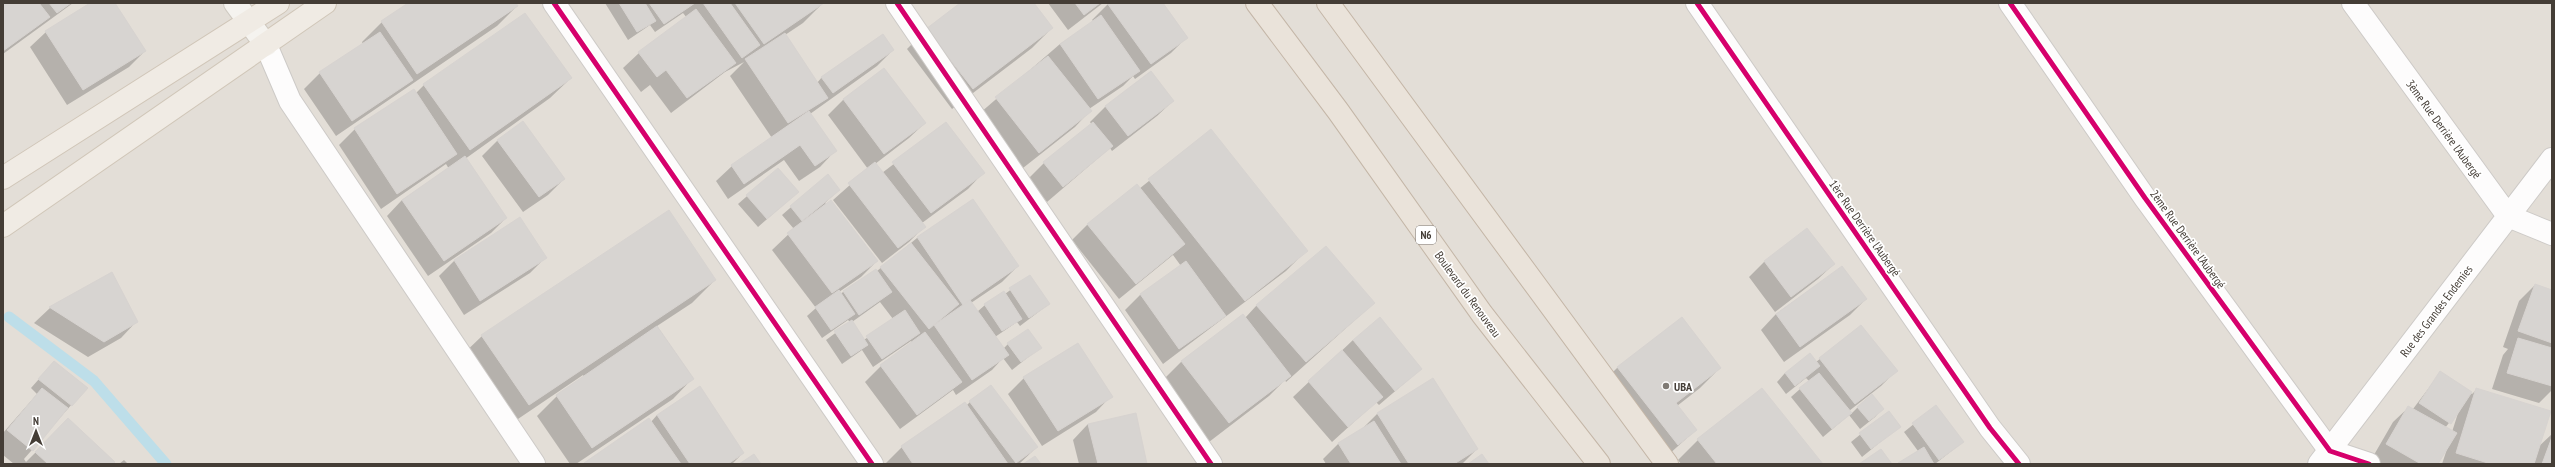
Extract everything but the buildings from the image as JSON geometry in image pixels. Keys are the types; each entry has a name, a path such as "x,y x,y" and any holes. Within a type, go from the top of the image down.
{"highway":[{"name":"Boulevard du Renouveau","path":"1257,3 1342,118 1482,314 1599,464"},
{"path":"1328,3 1667,464"}],"main road":[{"path":"3,178 251,23 278,3"},
{"path":"3,226 325,3"}],"street":[{"path":"235,3 266,45 290,101 534,464"},
{"path":"554,3 872,464"},
{"path":"897,3 1211,464"},
{"name":"1ère Rue Derrière l'Aubergé","path":"1697,3 1990,428 2019,464"},
{"name":"2ème Rue Derrière l'Aubergé","path":"2010,3 2324,457"},
{"name":"3ème Rue Derrière l'Aubergé","path":"2353,3 2508,216"},
{"name":"Rue des Grandes Endemies","path":"2324,457 2552,159"},
{"path":"2508,216 2552,234"},
{"path":"2324,457 2369,464"}],"shaded area":[{"path":"3,3 2552,3 2552,464 3,464"}],"waterway":[{"path":"9,317 94,381 166,464"}],"cycle path":[{"path":"554,3 872,464"},
{"path":"897,3 1211,464"},
{"path":"1697,3 1990,428 2019,464"},
{"path":"2010,3 2145,198 2330,451 2369,464"}],"place":[{"name":"UBA","path":"1666,386"}]}
